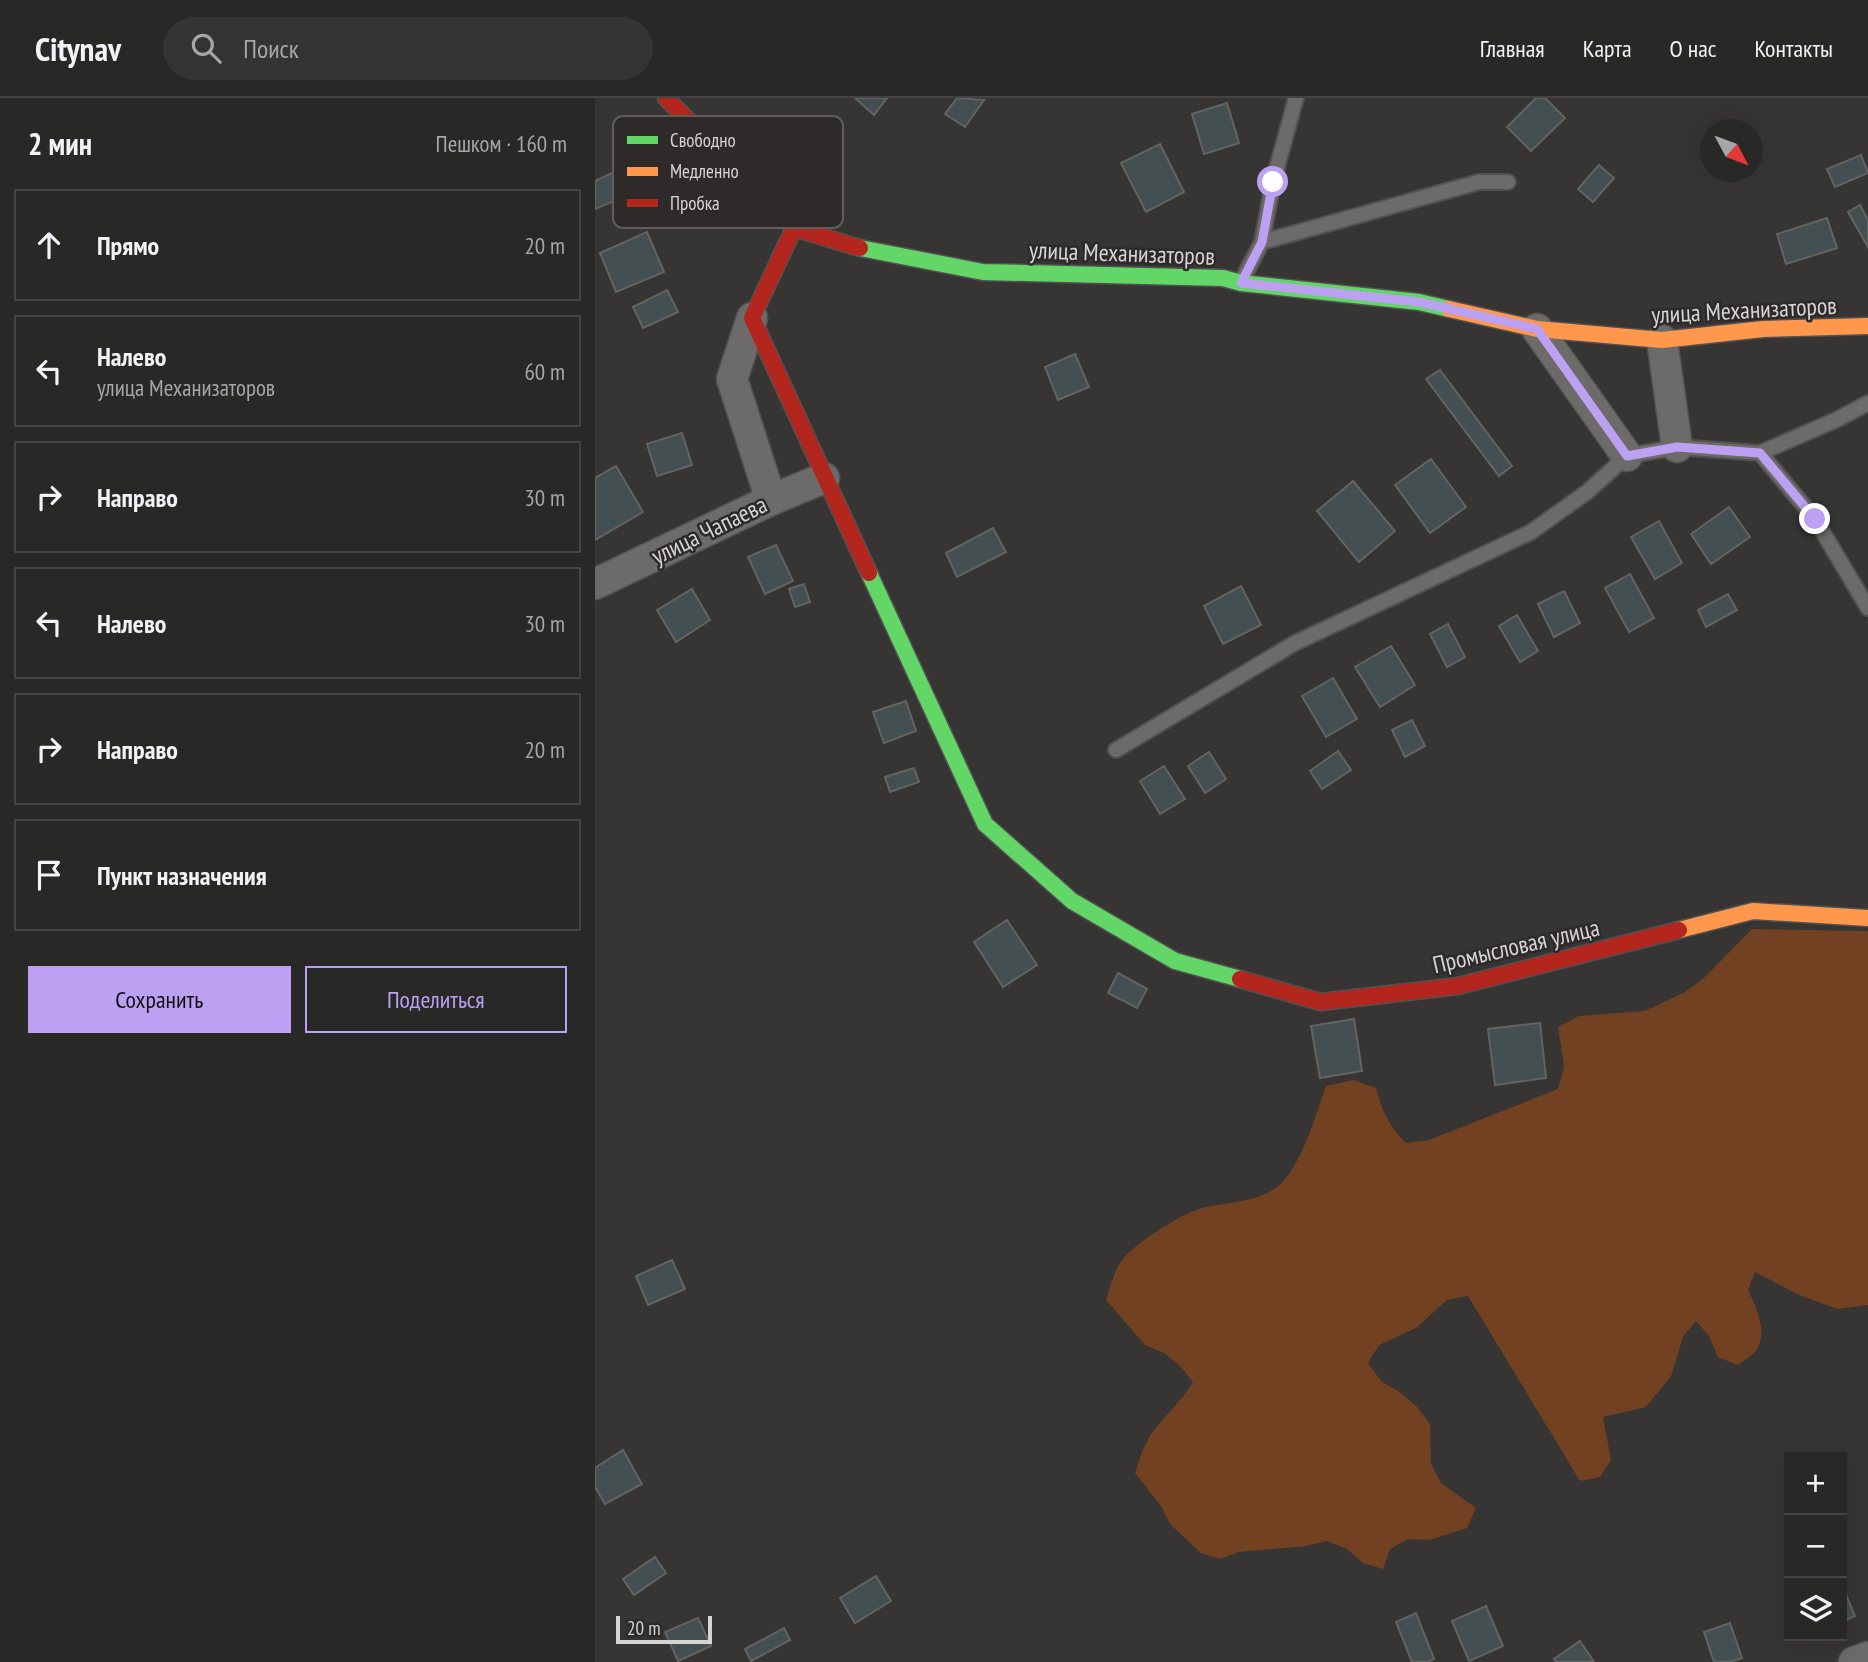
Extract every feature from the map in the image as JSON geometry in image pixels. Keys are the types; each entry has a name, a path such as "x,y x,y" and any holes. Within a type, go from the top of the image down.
{"street":[{"name":"улица Механизаторов","path":"666,98 684,116"},
{"name":"улица Механизаторов","path":"794,228 866,250 983,272 1223,278 1241,283 1419,302 1537,329 1662,340 1763,329 1868,327"},
{"path":"771,500 732,379 752,318 794,228"},
{"path":"752,318 824,478"},
{"path":"1537,329 1627,456"},
{"path":"1662,340 1677,447"},
{"name":"улица Чапаева","path":"595,584 771,500 824,478"},
{"name":"Промысловая улица","path":"824,478 985,824 1072,901 1175,961 1321,1002 1458,986 1753,911 1868,918"},
{"path":"1854,1662 1868,1657"}],"lane":[{"path":"1241,283 1262,242 1273,182 1296,98"},
{"path":"1262,242 1479,182 1508,182"},
{"path":"1116,750 1295,643 1531,532 1587,492 1627,456 1677,447 1760,453 1868,403"},
{"path":"1760,453 1815,519 1868,608"}],"shaded area":[{"path":"1752,929 1868,931 1868,1305 1837,1309 1797,1294 1755,1272 1748,1290 1758,1312 1761,1328 1756,1351 1738,1365 1718,1357 1709,1336 1696,1321 1683,1337 1671,1376 1646,1407 1603,1417 1611,1460 1600,1477 1580,1481 1468,1296 1447,1300 1416,1328 1379,1345 1368,1363 1381,1381 1417,1407 1430,1424 1431,1464 1441,1483 1476,1508 1467,1528 1429,1540 1408,1539 1390,1549 1383,1569 1363,1563 1347,1549 1327,1541 1306,1546 1239,1552 1220,1559 1201,1553 1170,1524 1161,1506 1135,1473 1150,1436 1193,1382 1180,1366 1164,1353 1145,1345 1106,1300 1114,1275 1128,1253 1182,1216 1202,1208 1261,1196 1281,1184 1301,1154 1326,1086 1353,1080 1376,1088 1387,1118 1406,1143 1429,1140 1558,1089 1564,1067 1558,1027 1579,1016 1645,1011 1685,992 1704,978"}],"building":[{"path":"855,98 887,98 874,115"},
{"path":"957,98 984,100 965,127 945,114"},
{"path":"1536,98 1545,98 1565,118 1531,151 1507,127"},
{"path":"1227,103 1239,143 1204,154 1192,114"},
{"path":"1160,144 1184,192 1146,212 1121,163"},
{"path":"1861,155 1868,173 1835,187 1827,169"},
{"path":"1599,165 1614,178 1593,202 1578,189"},
{"path":"613,172 613,201 595,209 595,181"},
{"path":"1860,205 1868,220 1868,247 1848,212"},
{"path":"1827,218 1837,248 1786,264 1777,234"},
{"path":"647,232 664,272 616,292 600,253"},
{"path":"667,290 678,312 643,328 633,307"},
{"path":"1075,354 1089,387 1058,400 1045,367"},
{"path":"1440,370 1512,466 1499,476 1426,379"},
{"path":"682,433 692,465 657,476 647,444"},
{"path":"1431,459 1466,507 1430,533 1395,485"},
{"path":"616,466 643,512 595,540 595,478"},
{"path":"1353,481 1395,531 1359,562 1317,511"},
{"path":"1729,507 1750,537 1711,564 1691,534"},
{"path":"1659,521 1682,563 1655,579 1631,537"},
{"path":"993,528 1006,552 957,577 946,553"},
{"path":"776,545 793,581 765,594 748,557"},
{"path":"1630,574 1654,618 1629,632 1605,588"},
{"path":"804,584 810,602 795,607 789,589"},
{"path":"1241,586 1261,625 1223,644 1204,606"},
{"path":"692,589 710,620 676,642 657,610"},
{"path":"1564,591 1580,623 1554,637 1538,604"},
{"path":"1728,594 1737,610 1706,627 1698,610"},
{"path":"1517,615 1538,651 1520,662 1499,626"},
{"path":"1448,624 1465,657 1447,667 1430,634"},
{"path":"1391,646 1415,685 1380,707 1355,667"},
{"path":"1333,678 1357,719 1326,737 1302,696"},
{"path":"906,701 916,731 884,743 873,712"},
{"path":"1412,720 1425,746 1405,757 1392,730"},
{"path":"1338,751 1351,770 1322,789 1310,771"},
{"path":"1209,752 1226,779 1205,793 1188,766"},
{"path":"1164,766 1185,799 1160,814 1140,781"},
{"path":"914,768 919,782 890,792 885,777"},
{"path":"1007,920 1037,965 1003,987 974,942"},
{"path":"1118,973 1147,989 1137,1008 1108,993"},
{"path":"1354,1019 1362,1071 1320,1078 1311,1026"},
{"path":"1540,1023 1546,1078 1495,1085 1488,1029"},
{"path":"672,1260 685,1289 648,1305 636,1276"},
{"path":"623,1450 642,1484 605,1504 595,1487 595,1468"},
{"path":"655,1557 666,1573 634,1595 623,1579"},
{"path":"876,1576 891,1601 855,1623 840,1598"},
{"path":"1847,1597 1855,1616 1847,1620"},
{"path":"1486,1606 1503,1646 1469,1661 1452,1621"},
{"path":"1416,1613 1434,1659 1427,1662 1412,1662 1396,1622"},
{"path":"698,1618 711,1646 678,1661 665,1632"},
{"path":"1730,1623 1742,1658 1729,1662 1714,1662 1704,1632"},
{"path":"784,1628 790,1640 751,1661 745,1649"},
{"path":"1580,1641 1594,1662 1556,1662 1554,1659"}],"traffic: fast":[{"path":"860,248 983,272 1223,278 1241,283 1419,302 1449,309"},
{"path":"869,573 985,824 1072,901 1175,961 1240,979"}],"traffic: slow":[{"path":"1449,309 1537,329 1662,340 1763,329 1868,326"},
{"path":"1679,930 1753,911 1868,918"}],"traffic: jam":[{"path":"666,98 684,116"},
{"path":"794,228 860,248"},
{"path":"794,228 752,318 869,573"},
{"path":"1240,979 1321,1002 1458,986 1679,930"}],"route":[{"path":"1273,182 1262,242 1241,283 1419,302 1537,329 1627,456 1677,447 1760,453 1815,519"}]}
